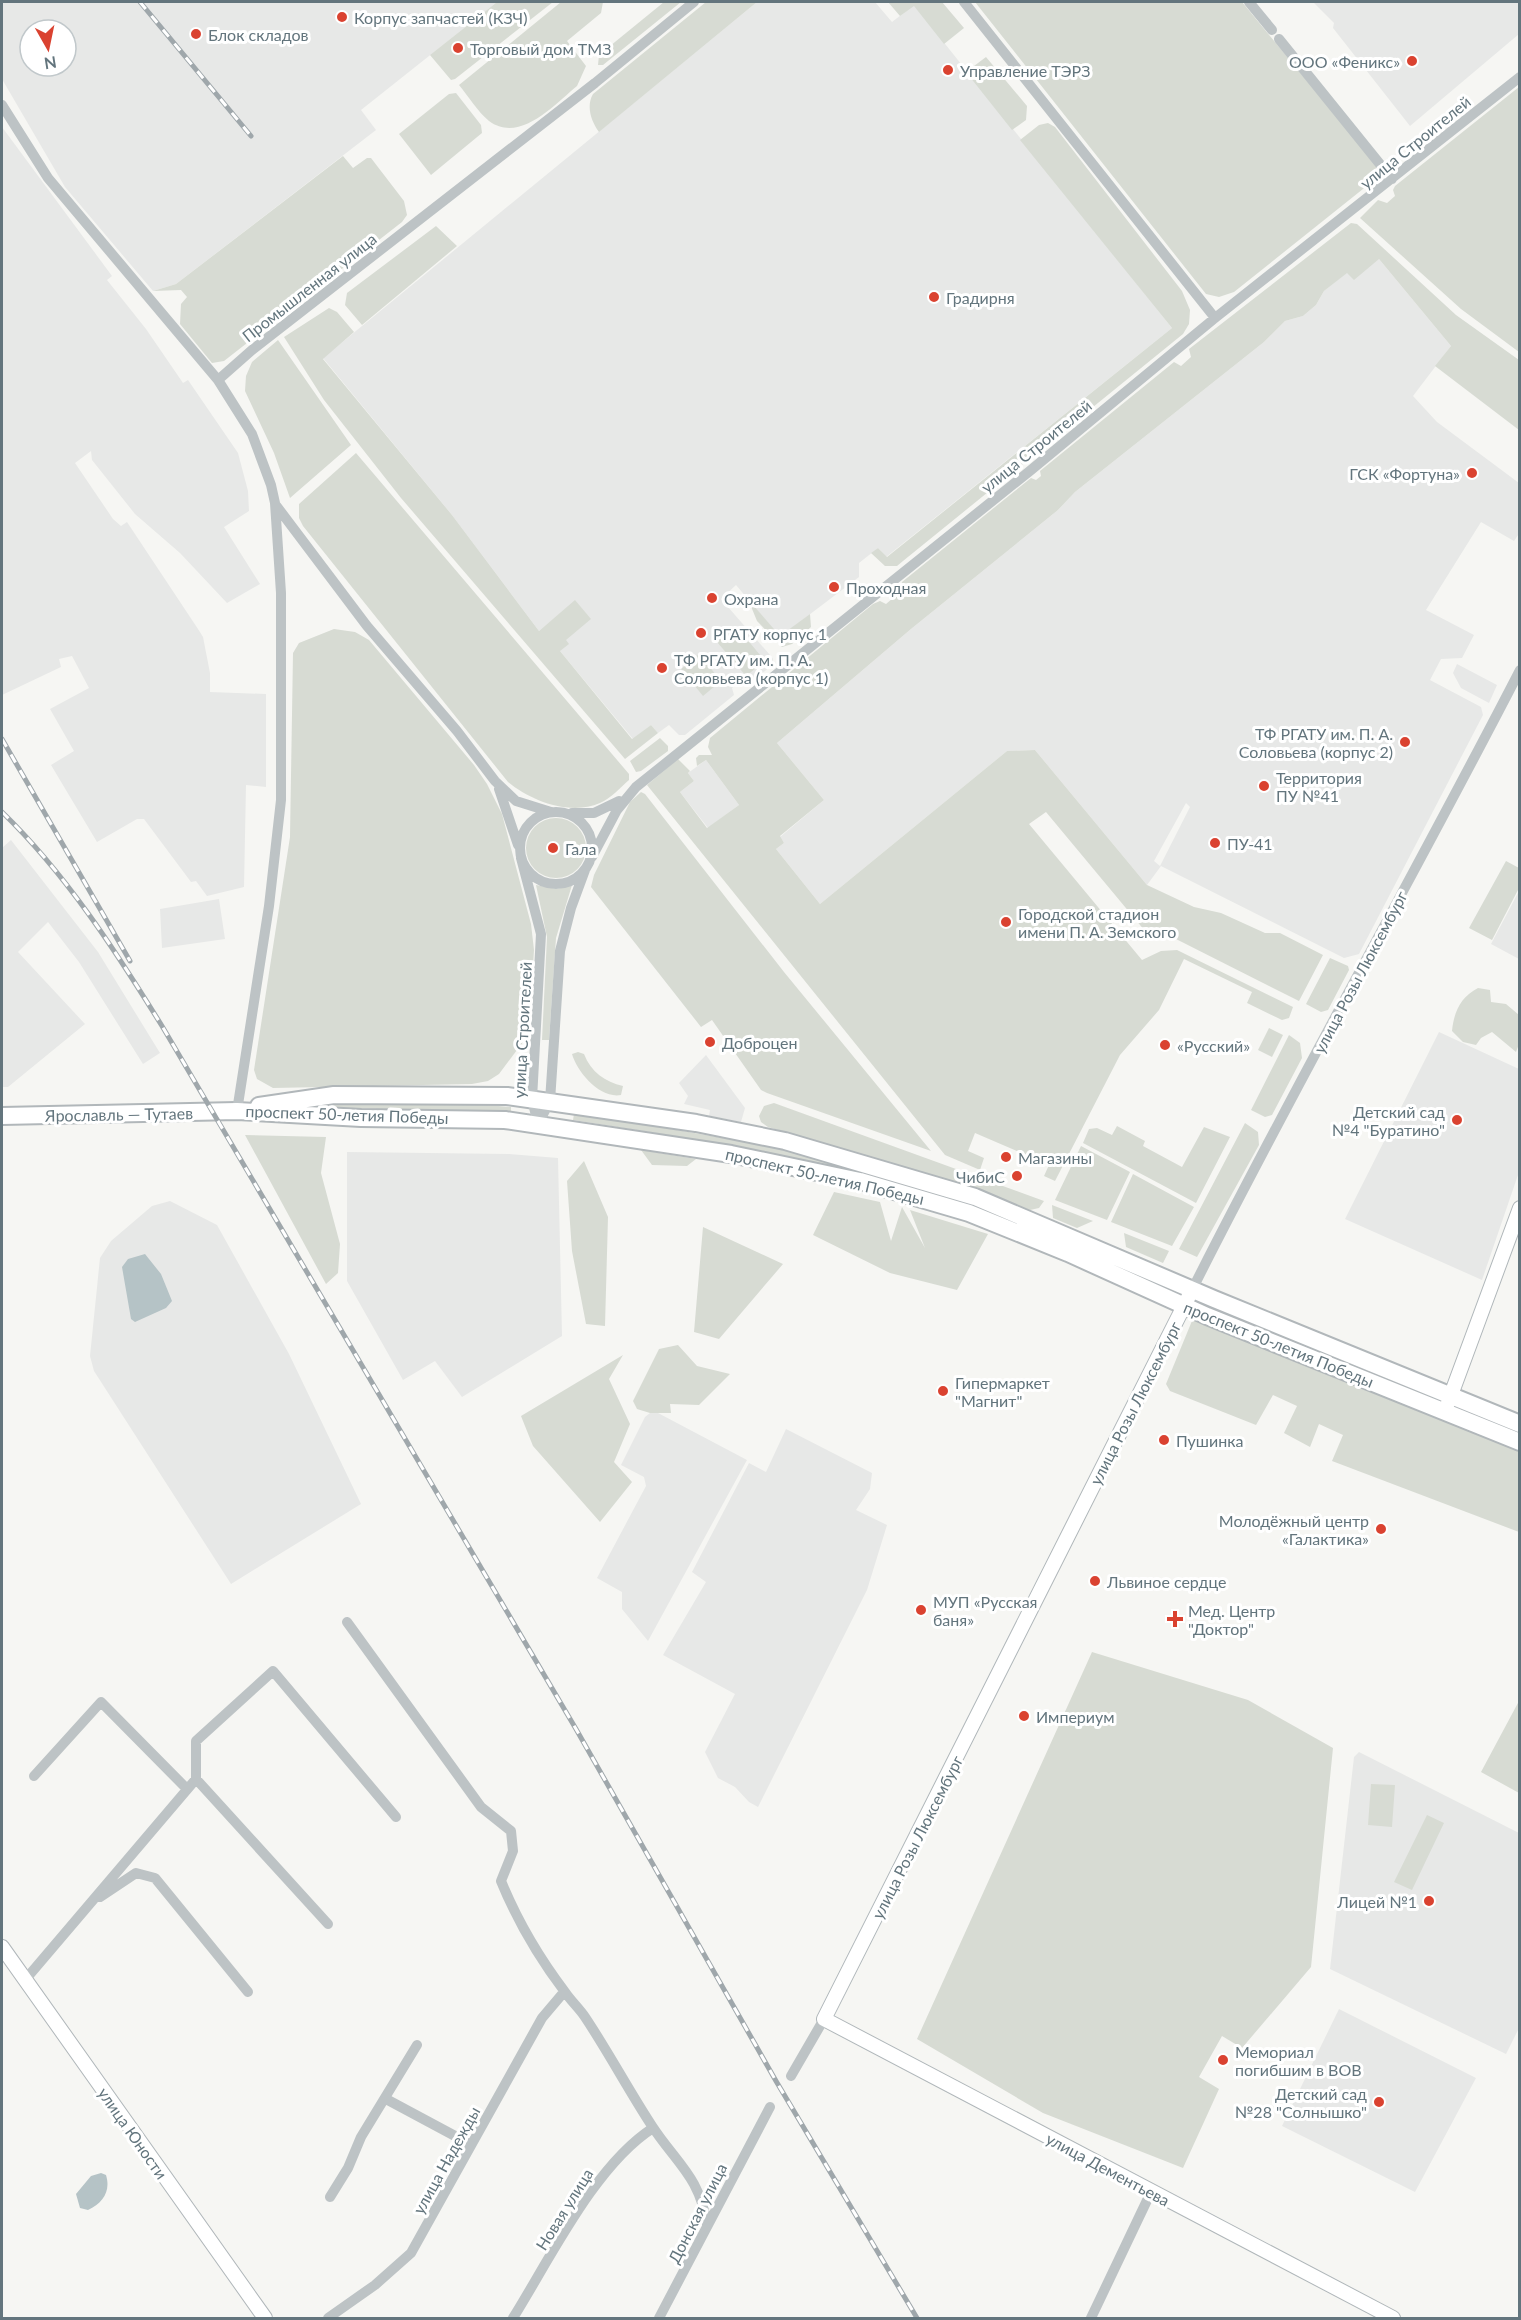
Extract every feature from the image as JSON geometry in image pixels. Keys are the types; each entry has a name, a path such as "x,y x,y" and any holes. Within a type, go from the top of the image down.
{"main road":[{"name":"проспект 50-летия Победы","path":"237,1111 298,1098 334,1095 476,1095 550,1101 749,1133 933,1183 1032,1220 1448,1404 1520,1442"},
{"name":"проспект 50-летия Победы","path":"237,1111 360,1118 476,1119 538,1124 731,1154 860,1181 927,1199 1053,1247 1184,1306 1448,1404 1520,1424"},
{"name":"Ярославль — Тутаев","path":"2,1116 237,1111"}],"street":[{"name":"Промышленная улица","path":"218,380 252,350 694,2"},
{"path":"964,2 1215,318"},
{"path":"1249,2 1392,179"},
{"name":"улица Строителей","path":"592,857 625,798 1215,318 1520,77"},
{"path":"2,105 48,178 218,380 260,450 275,504 280,593 281,800 270,899 237,1111"},
{"path":"275,504 367,626 457,731 495,781 516,801 551,812 594,813 625,798"},
{"name":"улица Розы Люксембург","path":"791,2076 824,2019 1275,1128 1397,904 1520,670"},
{"name":"улица Строителей","path":"495,781 508,811 541,934 532,1099 538,1124"},
{"path":"551,812 537,817 526,826 520,839 520,854 534,878 547,884 561,884 574,880 585,870 592,857 592,843 587,829 578,818 566,813"},
{"name":"улица Строителей","path":"538,1124 550,1101 561,951 571,908 585,870"},
{"path":"1448,1404 1520,1208"},
{"path":"347,1622 481,1807 511,1831 513,1851 501,1881 512,1908 564,1992 589,2024 653,2128 698,2189 706,2225"},
{"path":"25,1980 196,1779 196,1740 273,1671 396,1817"},
{"path":"34,1776 101,1702 187,1789"},
{"path":"196,1779 328,1924"},
{"path":"90,1903 136,1873 155,1878 248,1992"},
{"name":"улица Юности","path":"2,1947 263,2318"},
{"name":"улица Надежды","path":"328,2319 375,2285 411,2253 542,2018 564,1992"},
{"name":"улица Дементьева","path":"824,2019 1393,2319"},
{"path":"330,2196 348,2168 361,2138 417,2045"},
{"path":"386,2099 470,2144"},
{"name":"Донская улица","path":"659,2319 706,2225 770,2107"},
{"name":"Новая улица","path":"513,2319 602,2176 639,2138 653,2128"},
{"path":"1091,2319 1151,2193"}],"shaded area":[{"path":"2,2 497,2 361,110 376,130 176,284 153,291 65,187 2,79"},
{"path":"497,2 553,2 451,80 430,55"},
{"path":"561,2 603,2 601,13 567,41 586,66 577,86 548,111 525,125 513,128 501,127 489,121 459,85"},
{"path":"664,2 681,2 603,65 598,65 599,55"},
{"path":"706,2 757,2 599,132 590,113 593,94"},
{"path":"757,2 875,2 892,22 914,5 1172,328 886,557 878,548 859,563 859,577 780,637 736,585 721,599 773,659 770,667 751,682 745,678 732,688 734,695 685,735 679,735 669,725 658,733 651,725 633,739 560,651 575,601 539,631 452,515 323,358"},
{"path":"888,2 942,2 964,28 944,44 914,6 900,16"},
{"path":"975,2 1242,2 1383,173 1234,292 1219,297 1206,294"},
{"name":"ООО «Феникс»","path":"1313,2 1519,2 1519,34 1410,126 1333,28 1334,23"},
{"path":"986,57 1027,106 1026,120 1012,130 966,72"},
{"path":"1519,87 1519,352 1461,309 1360,218 1378,200 1387,203 1395,196 1393,190 1395,186"},
{"path":"456,93 481,125 482,133 431,175 399,134 449,94"},
{"path":"1048,123 1055,127 1182,291 1190,310 1189,324 1183,334 897,566 885,566 871,553 878,548 887,557 1172,328 1020,140 1039,125"},
{"path":"2,127 112,276 107,280 146,329 183,383 188,380 238,453 248,491 249,511 224,527 260,584 227,603 180,553 135,514 92,460 91,451 75,463 113,519 121,526 127,522 203,637 210,673 210,692 266,694 266,787 246,785 244,887 207,896 196,881 191,882 144,819 137,819 97,842 51,765 74,751 50,709 89,688 72,656 59,659 61,667 2,695"},
{"path":"343,156 353,168 367,158 371,158 404,201 407,215 402,222 224,361 212,363 180,324 181,304 187,297 181,290 153,291 176,284"},
{"path":"1351,223 1357,224 1456,315 1519,360 1519,430 1435,366 1451,346 1379,259 1354,280 1347,273 1324,291 1316,305 1303,316 1285,321 1264,342 1075,492 1058,510 911,629 777,743 824,800 780,836 784,843 776,849 820,904 1007,751 1035,750 1147,885 1194,907 1221,913 1265,933 1280,933 1323,955 1299,1001 1172,937 1150,937 1046,812 1029,824 1142,960 1161,951 1177,950 1293,1007 1289,1018 1282,1020 1247,1003 1252,992 1184,959 1159,1010 1120,1055 1055,1181 1044,1176 1049,1165 975,1133 968,1151 984,1158 980,1170 945,1155 647,785 678,759 690,771 688,773 694,781 680,792 707,828 739,805 706,760 697,766 696,758 699,755 712,755 708,747 710,738 873,604 880,601 886,604 899,593 902,582 1031,478 1036,480 1041,476 1040,471 1174,362 1181,366 1191,357 1189,349"},
{"path":"436,226 457,246 362,325 345,305 347,293"},
{"path":"1379,259 1451,346 1413,396 1437,422 1519,483 1520,532 1514,541 1481,522 1426,610 1474,635 1462,658 1441,659 1430,680 1481,707 1483,715 1359,954 1344,958 1161,866 1147,885 1035,750 1007,751 820,904 776,849 784,843 780,837 824,800 777,743 911,629 1058,510 1075,492 1264,342 1285,321 1303,316 1316,305 1324,291 1347,272","holes":["1186,803 1190,807 1160,866 1154,861"]},
{"path":"329,308 337,312 354,332 323,359 452,515 539,631 575,600 591,619 566,640 569,644 560,651 632,739 651,725 658,733 625,759 401,498 324,400 284,337"},
{"path":"278,340 351,445 290,498 274,453 245,391 246,376 252,362"},
{"path":"356,453 629,774 629,780 615,793 600,803 588,807 564,807 539,800 508,782 303,526 299,518 299,504"},
{"path":"748,599 780,636 810,614 811,627 792,644 782,647 757,621"},
{"path":"736,626 765,661 746,676 717,642"},
{"path":"334,629 355,632 369,640 474,765 487,784 502,814 531,924 534,950 530,1012 523,1042 499,1074 488,1081 472,1084 273,1088 257,1079 254,1070 290,837 293,653 299,643"},
{"path":"699,654 721,681 703,696 681,669"},
{"path":"1457,664 1497,685 1489,703 1461,688 1453,673"},
{"path":"660,738 668,746 668,751 641,771 636,772 630,761"},
{"path":"706,760 739,805 708,828 680,792 694,781 688,773"},
{"path":"641,792 645,794 784,972 931,1151 761,1090 712,1020 701,1027 591,887 594,875 630,802"},
{"path":"556,818 577,827 586,848 577,869 556,878 535,869 526,848 535,827"},
{"path":"11,840 98,952 160,1053 143,1064 79,962 48,922 18,952 85,1024 8,1087 2,1087 2,848"},
{"path":"1506,861 1519,868 1519,888 1492,940 1469,928"},
{"path":"536,885 557,889 572,885 556,938 549,1040 542,1040 547,937"},
{"path":"1519,891 1519,959 1491,944"},
{"path":"219,899 225,939 162,948 160,909"},
{"path":"1330,958 1348,966 1349,970 1328,1010 1321,1012 1306,1004"},
{"path":"1478,988 1490,990 1491,1002 1506,1004 1519,1015 1519,1044 1516,1052 1492,1032 1481,1038 1476,1045 1463,1042 1452,1031 1459,1005"},
{"path":"1269,1028 1283,1035 1272,1057 1258,1050"},
{"name":"Детский сад №4 \"Буратино\"","path":"1439,1032 1519,1069 1519,1172 1482,1280 1345,1219"},
{"path":"1289,1035 1300,1043 1302,1058 1272,1115 1265,1117 1251,1110"},
{"path":"578,1052 584,1054 599,1075 623,1086 621,1095 605,1093 590,1083 579,1069 572,1054"},
{"path":"706,1055 745,1108 741,1122 709,1116 710,1110 684,1104 688,1096 679,1083"},
{"path":"313,1102 476,1104 511,1107 511,1111 314,1108"},
{"path":"774,1103 1044,1201 1039,1208 1030,1210 934,1177 768,1127 761,1122 759,1116 764,1106"},
{"path":"574,1114 776,1148 875,1172 996,1212 1157,1280 1155,1286 861,1175 732,1145 573,1120"},
{"path":"1245,1123 1258,1132 1259,1145 1197,1257 1179,1249"},
{"path":"1117,1126 1145,1141 1143,1146 1182,1167 1204,1127 1230,1137 1196,1203 1083,1143 1089,1129 1097,1128 1112,1135"},
{"path":"245,1135 326,1137 321,1173 340,1244 338,1273 326,1284"},
{"path":"1081,1146 1130,1172 1107,1220 1055,1200"},
{"path":"641,1150 696,1159 687,1166 652,1165"},
{"path":"347,1152 509,1154 558,1158 562,1336 462,1397 435,1361 403,1380 347,1281"},
{"path":"584,1161 608,1217 605,1326 586,1324 572,1251 567,1181"},
{"path":"1133,1174 1194,1207 1172,1246 1111,1222"},
{"path":"834,1192 880,1202 891,1241 902,1207 925,1248 910,1210 988,1234 957,1290 890,1273 813,1235"},
{"path":"170,1201 217,1225 289,1354 361,1504 231,1584 94,1371 90,1356 100,1258 111,1241 152,1206"},
{"path":"1052,1205 1093,1221 1077,1228 1053,1218"},
{"path":"703,1227 783,1264 719,1339 694,1332"},
{"path":"1124,1233 1169,1251 1163,1263 1126,1247"},
{"path":"145,1254 161,1274 172,1301 166,1308 135,1322 131,1319 122,1267 128,1259"},
{"path":"1194,1316 1519,1447 1519,1532 1332,1461 1343,1435 1319,1424 1310,1447 1284,1433 1297,1406 1273,1395 1256,1425 1170,1391 1166,1384"},
{"path":"678,1345 697,1366 730,1374 699,1405 670,1404 671,1413 650,1413 637,1409 633,1401 659,1349"},
{"path":"623,1355 609,1379 630,1424 614,1462 632,1482 600,1522 533,1446 521,1416"},
{"path":"650,1413 658,1413 747,1460 648,1641 622,1609 622,1592 597,1578 646,1486 644,1477 621,1465 645,1417"},
{"path":"786,1429 872,1473 870,1489 856,1510 887,1525 867,1590 758,1807 749,1802 735,1787 718,1778 705,1752 735,1694 663,1655 706,1582 692,1572 749,1463 766,1472"},
{"path":"1092,1652 1248,1700 1333,1748 1311,1967 1242,2048 1222,2036 1199,2077 1219,2089 1183,2168 1043,2113 917,2039"},
{"path":"1519,1701 1519,1793 1481,1772"},
{"name":"Лицей №1","path":"1359,1752 1519,1833 1519,2028 1506,2054 1330,1969 1354,1757"},
{"path":"1371,1784 1395,1785 1392,1827 1368,1825"},
{"path":"1427,1815 1444,1823 1412,1890 1394,1882"},
{"name":"Детский сад №28 \"Солнышко\"","path":"1339,2009 1476,2078 1415,2192 1282,2126"},
{"path":"101,2173 106,2175 107,2181 102,2200 88,2210 80,2208 76,2194 91,2176"}],"railway":[{"path":"140,2 251,136"},
{"path":"2,739 130,961"},
{"path":"2,812 68,887 108,941 162,1026 576,1729 776,2081 917,2318"}],"place":[{"name":"Корпус запчастей (КЗЧ)","path":"342,17"},
{"name":"Блок складов","path":"196,34"},
{"name":"Торговый дом ТМЗ","path":"458,48"},
{"name":"ООО «Феникс»","path":"1412,61"},
{"name":"Управление ТЭРЗ","path":"948,70"},
{"name":"Градирня","path":"934,297"},
{"name":"ГСК «Фортуна»","path":"1472,473"},
{"name":"Проходная","path":"834,587"},
{"name":"Охрана","path":"712,598"},
{"name":"РГАТУ корпус 1","path":"701,633"},
{"name":"ТФ РГАТУ им. П. А. Соловьева (корпус 1)","path":"662,668"},
{"name":"ТФ РГАТУ им. П. А. Соловьева (корпус 2)","path":"1405,742"},
{"name":"Территория ПУ №41","path":"1264,786"},
{"name":"ПУ-41","path":"1215,843"},
{"name":"Гала","path":"553,848"},
{"name":"Городской стадион имени П. А. Земского","path":"1006,922"},
{"name":"Доброцен","path":"710,1042"},
{"name":"«Русский»","path":"1165,1045"},
{"name":"Детский сад №4 \"Буратино\"","path":"1457,1120"},
{"name":"Магазины","path":"1006,1157"},
{"name":"ЧибиС","path":"1017,1176"},
{"name":"Гипермаркет \"Магнит\"","path":"943,1391"},
{"name":"Пушинка","path":"1164,1440"},
{"name":"Молодёжный центр «Галактика»","path":"1381,1529"},
{"name":"Львиное сердце","path":"1095,1581"},
{"name":"МУП «Русская баня»","path":"921,1610"},
{"name":"Мед. Центр \"Доктор\"","path":"1175,1619"},
{"name":"Империум","path":"1024,1716"},
{"name":"Лицей №1","path":"1429,1901"},
{"name":"Мемориал погибшим в ВОВ","path":"1223,2060"},
{"name":"Детский сад №28 \"Солнышко\"","path":"1379,2102"}]}
